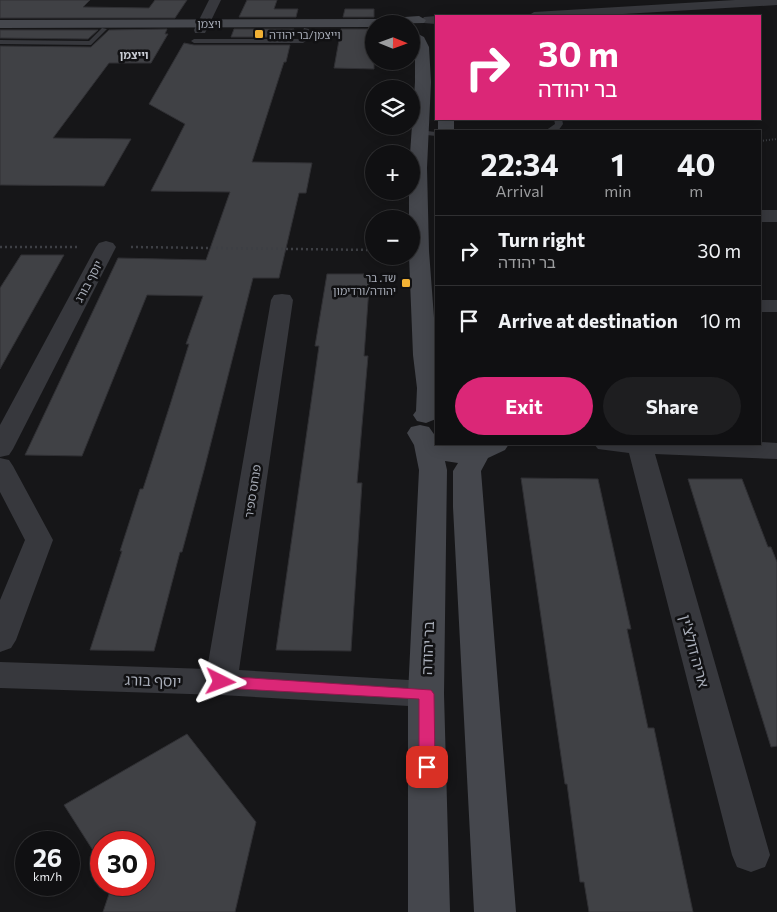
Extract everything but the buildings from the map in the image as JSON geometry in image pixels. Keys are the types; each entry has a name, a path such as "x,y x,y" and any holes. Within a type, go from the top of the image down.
{"street":[{"path":"199,31 215,0"},
{"path":"549,15 777,0"},
{"path":"761,1 777,10"},
{"name":"ויצמן","path":"0,24 199,31 375,22 421,25 432,36"},
{"name":"בר יהודה","path":"421,25 419,40 422,47 428,133 418,168 419,251 425,355 430,388 429,411 433,470 426,694 429,912"},
{"name":"ויצמן","path":"0,29 199,31 365,29"},
{"path":"761,216 777,216"},
{"name":"יוסף בורג","path":"0,448 106,247"},
{"name":"פנחס ספיר","path":"221,682 282,300"},
{"path":"761,306 777,306"},
{"path":"445,445 451,453 486,448"},
{"path":"624,445 777,451"},
{"name":"אריה דולצ'ין","path":"640,446 751,855"},
{"path":"486,448 467,471 495,912"},
{"path":"0,466 39,540 0,640"},
{"name":"יוסף בורג","path":"0,675 221,682 426,694"}],"lane":[{"path":"0,42 91,43 104,29"},
{"path":"552,130 559,124 558,120"}],"path":[{"path":"761,141 777,139"},
{"path":"0,247 365,250"}],"place":[{"name":"וייצמן/בר יהודה","path":"259,34"},
{"name":"שד. בר יהודה/ורדימון","path":"406,283"}],"district":[{"name":"וייצמן","path":"134,54"}],"route":[{"path":"221,682 426,694 427,767"}]}
